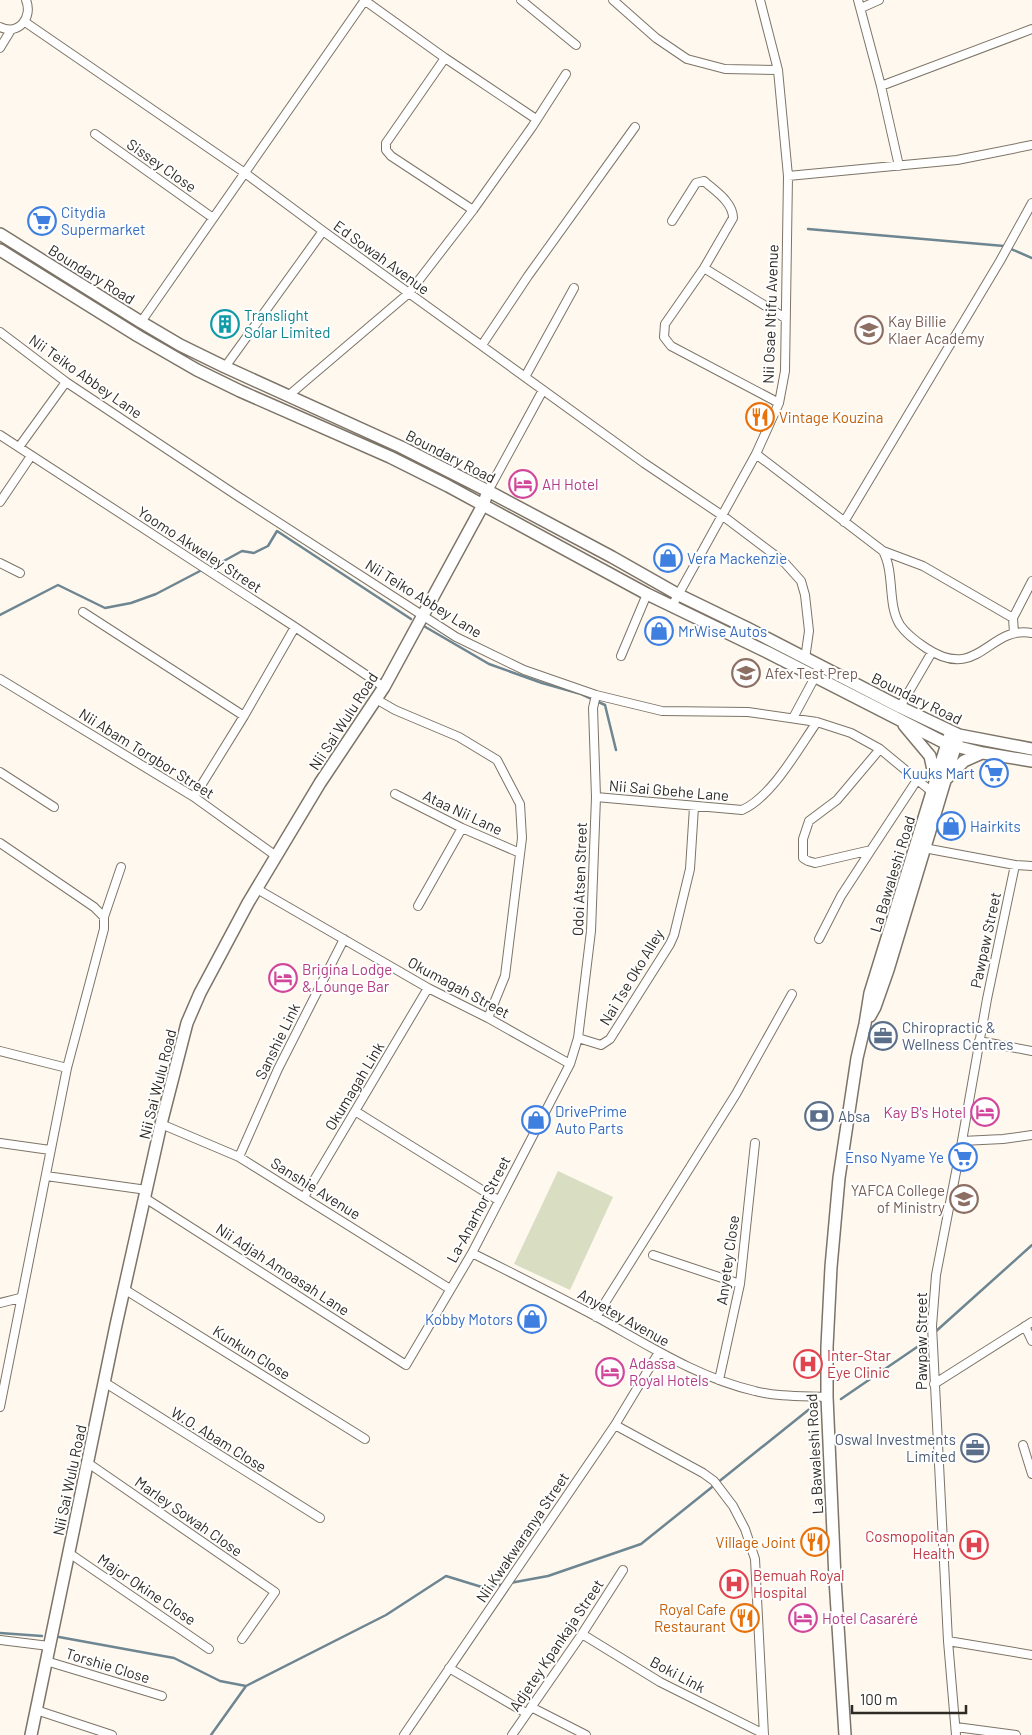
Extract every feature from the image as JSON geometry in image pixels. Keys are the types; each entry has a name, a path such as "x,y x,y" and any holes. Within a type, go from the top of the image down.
{"main road":[{"name":"Boundary Road","path":"0,234 180,345 401,447 612,557 679,595 954,734 1032,749"},
{"name":"Boundary Road","path":"0,250 138,336 197,370 390,457 647,594 767,652 951,746 1032,761"},
{"name":"Nii Sai Wulu Road","path":"31,1735 124,1289 187,1023 204,985 276,856 320,782 384,687 483,505 488,491"},
{"path":"900,720 930,756 941,780 964,761 983,753"},
{"name":"La Bawaleshi Road","path":"865,1024 876,1006 888,970 924,848 954,734"},
{"name":"La Bawaleshi Road","path":"845,1735 835,1579 827,1397 830,1267 839,1178 870,992 932,792 941,780"}],"street":[{"path":"0,27 11,30 25,22 28,14 26,0"},
{"path":"141,322 365,0 445,58 536,118"},
{"path":"520,0 576,45"},
{"path":"613,0 656,38 687,59 725,69 778,70"},
{"name":"Nii Osae Ntifu Avenue","path":"672,606 756,454 779,403 784,370 788,176 778,70 760,0"},
{"path":"879,0 860,4 899,166"},
{"name":"Ed Sowah Avenue","path":"25,22 245,173 323,232 644,463 723,516 784,562 801,581 805,595 808,631 804,659"},
{"path":"881,86 1032,29"},
{"path":"0,48 11,30"},
{"path":"445,58 386,143 386,150 391,156 473,210"},
{"path":"288,396 409,293 473,210 532,127 566,74"},
{"path":"482,345 634,127"},
{"name":"Sissey Close","path":"94,134 214,218"},
{"path":"788,176 957,160 1032,145"},
{"path":"672,221 696,183 700,181 704,181 733,211 732,218 704,268 665,324 664,337 671,346 779,403"},
{"path":"844,522 1016,234 1032,203"},
{"path":"225,367 323,232"},
{"path":"704,268 785,318"},
{"path":"525,377 574,288"},
{"name":"Nii Teiko Abbey Lane","path":"0,332 66,382 239,497 456,637 524,670 595,696 662,711 748,712 793,718 817,722 851,733 880,749 932,792"},
{"path":"19,447 66,382"},
{"path":"488,491 543,390"},
{"name":"Yoomo Akweley Street","path":"0,435 384,687"},
{"path":"756,454 883,551 923,566 1013,618"},
{"path":"0,502 30,456"},
{"path":"883,551 889,566 895,609 900,624 913,639 932,652 948,659 968,659 1014,633 1032,633"},
{"path":"0,563 20,573"},
{"path":"1014,633 1013,618 1032,581"},
{"path":"621,656 647,594"},
{"path":"83,612 244,716"},
{"path":"194,797 244,716 295,627"},
{"path":"900,707 932,652"},
{"path":"793,718 815,677"},
{"name":"Nii Abam Torgbor Street","path":"0,679 194,797 276,856"},
{"name":"Odoi Atsen Street","path":"570,1064 578,1038 591,932 596,797 593,708 595,696"},
{"path":"376,699 395,710 459,737 497,760 520,804 522,838 505,976 488,1018"},
{"name":"Nii Sai Gbehe Lane","path":"596,797 742,810 760,799 781,774 817,722"},
{"path":"871,850 815,863 803,858 803,839 809,820 837,800 880,749"},
{"path":"0,772 54,807"},
{"path":"819,939 842,896 917,780"},
{"name":"Ataa Nii Lane","path":"395,794 462,828 520,853"},
{"name":"Nai Tse Oko Alley","path":"578,1038 601,1045 610,1039 670,944 674,935 690,869 694,806"},
{"path":"418,906 462,828"},
{"path":"0,843 94,906 104,917"},
{"path":"924,848 1016,865 1032,866"},
{"name":"Pawpaw Street","path":"956,1731 948,1642 932,1326 936,1275 962,1141 986,999 1016,865"},
{"path":"0,1407 20,1298 67,1068 104,929 104,917 121,867"},
{"name":"Okumagah Street","path":"257,889 428,988 488,1018 570,1064"},
{"name":"Sanshie Link","path":"239,1157 278,1069 344,940"},
{"name":"Okumagah Link","path":"304,1197 428,988"},
{"path":"596,1317 744,1081 792,994"},
{"path":"979,1041 1032,1051"},
{"path":"0,1051 67,1068"},
{"name":"La-Anarhor Street","path":"406,1365 472,1253 570,1064"},
{"path":"355,1111 498,1200"},
{"name":"Sanshie Avenue","path":"162,1124 239,1157 450,1288"},
{"path":"962,1141 1003,1140 1032,1135"},
{"path":"0,1143 50,1150"},
{"name":"Anyetey Close","path":"719,1380 740,1284 755,1143"},
{"path":"46,1176 146,1194"},
{"name":"Nii Adjah Amoasah Lane","path":"146,1194 406,1365"},
{"name":"Anyetey Avenue","path":"472,1253 596,1317 658,1352 719,1380 756,1392 790,1396 827,1397"},
{"path":"653,1256 740,1284"},
{"name":"Kunkun Close","path":"124,1289 365,1439"},
{"path":"0,1303 20,1298"},
{"path":"934,1384 1029,1324 1032,1341"},
{"name":"Nii Kwakwaranya Street","path":"404,1735 615,1424 658,1352"},
{"name":"W.O. Abam Close","path":"104,1382 320,1518"},
{"path":"615,1424 703,1472 721,1489 745,1529 755,1559 764,1735"},
{"path":"1023,1445 1032,1474"},
{"name":"Marley Sowah Close","path":"88,1463 275,1592 242,1639"},
{"name":"Major Okine Close","path":"69,1553 209,1649"},
{"name":"Adjetey Kpankaja Street","path":"512,1735 582,1634 623,1570"},
{"name":"Boki Link","path":"582,1634 660,1682 764,1735"},
{"path":"0,1640 49,1646"},
{"path":"948,1642 1032,1655"},
{"name":"Torshie Close","path":"46,1660 162,1696"},
{"path":"449,1668 529,1710 586,1735"},
{"path":"36,1710 112,1735"},
{"path":"956,1731 1016,1735"}],"green space":[{"path":"558,1171 613,1197 570,1290 514,1264"}],"waterway":[{"path":"808,229 1004,246 1032,258"},
{"path":"211,568 242,551 254,553 268,546 277,531 411,619"},
{"path":"0,615 58,585 105,608 131,603 156,594 200,571"},
{"path":"422,625 489,664 542,683 581,694 605,705 616,750"},
{"path":"934,1333 1032,1245"},
{"path":"841,1399 920,1345"},
{"path":"510,1583 548,1576 641,1544 812,1407"},
{"path":"211,1735 246,1686 386,1615 446,1576 485,1588 505,1584"},
{"path":"0,1633 42,1636"},
{"path":"59,1637 174,1658 220,1681 246,1686"}],"place":[{"name":"Citydia Supermarket","path":"42,221"},
{"name":"Translight Solar Limited","path":"225,324"},
{"name":"Kay Billie Klaer Academy","path":"869,330"},
{"name":"Vintage Kouzina","path":"760,417"},
{"name":"AH Hotel","path":"523,484"},
{"name":"Vera Mackenzie","path":"668,558"},
{"name":"MrWise Autos","path":"659,631"},
{"name":"Afex Test Prep","path":"746,673"},
{"name":"Kuuks Mart","path":"994,773"},
{"name":"Hairkits","path":"951,826"},
{"name":"Brigina Lodge & Lounge Bar","path":"283,978"},
{"name":"Chiropractic & Wellness Centres","path":"883,1036"},
{"name":"Kay B's Hotel","path":"985,1112"},
{"name":"Absa","path":"819,1116"},
{"name":"DrivePrime Auto Parts","path":"536,1120"},
{"name":"Enso Nyame Ye","path":"963,1157"},
{"name":"YAFCA College of Ministry","path":"964,1199"},
{"name":"Kobby Motors","path":"532,1319"},
{"name":"Inter-Star Eye Clinic","path":"808,1364"},
{"name":"Adassa Royal Hotels","path":"610,1372"},
{"name":"Oswal Investments Limited","path":"975,1448"},
{"name":"Village Joint","path":"815,1542"},
{"name":"Cosmopolitan Health","path":"974,1545"},
{"name":"Bemuah Royal Hospital","path":"734,1584"},
{"name":"Royal Cafe Restaurant","path":"745,1618"},
{"name":"Hotel Casaréré","path":"803,1618"}]}
